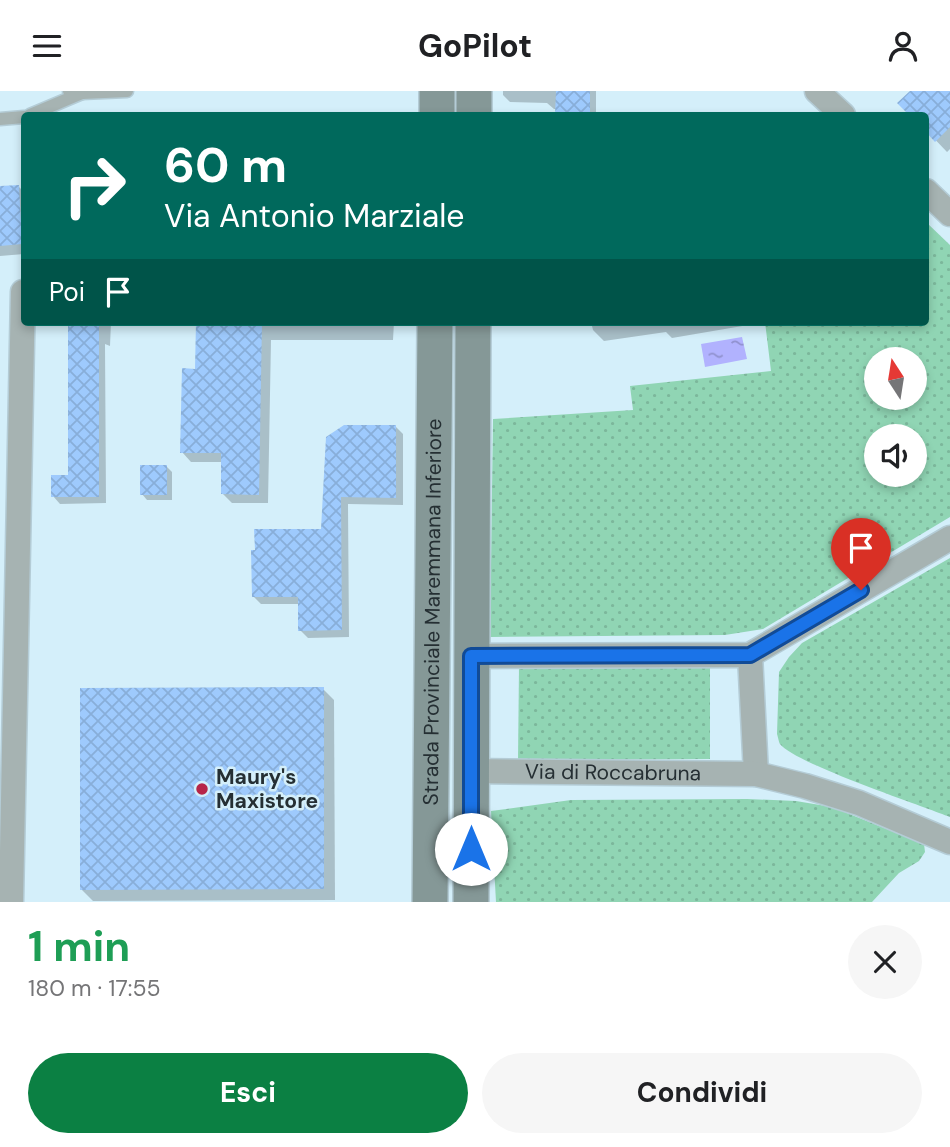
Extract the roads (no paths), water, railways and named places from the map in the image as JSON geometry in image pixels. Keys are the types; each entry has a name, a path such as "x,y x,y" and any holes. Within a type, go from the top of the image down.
{"main road":[{"path":"437,91 437,112"},
{"path":"474,91 474,112"},
{"name":"Strada Provinciale Maremmana Inferiore","path":"430,902 435,326"},
{"name":"Strada Provinciale Maremmana Inferiore","path":"471,902 473,326"}],"street":[{"path":"817,91 841,112"},
{"path":"929,194 950,214"},
{"path":"11,902 22,326"},
{"path":"471,656 750,655 950,538"},
{"path":"750,655 756,774"},
{"name":"Via di Roccabruna","path":"471,771 756,774 859,803 950,842"}],"lane":[{"path":"36,112 76,92 127,91"},
{"path":"0,119 21,117"}],"water":[{"path":"742,337 747,359 705,367 701,344"}],"place":[{"name":"Maury's Maxistore","path":"202,789"}]}
